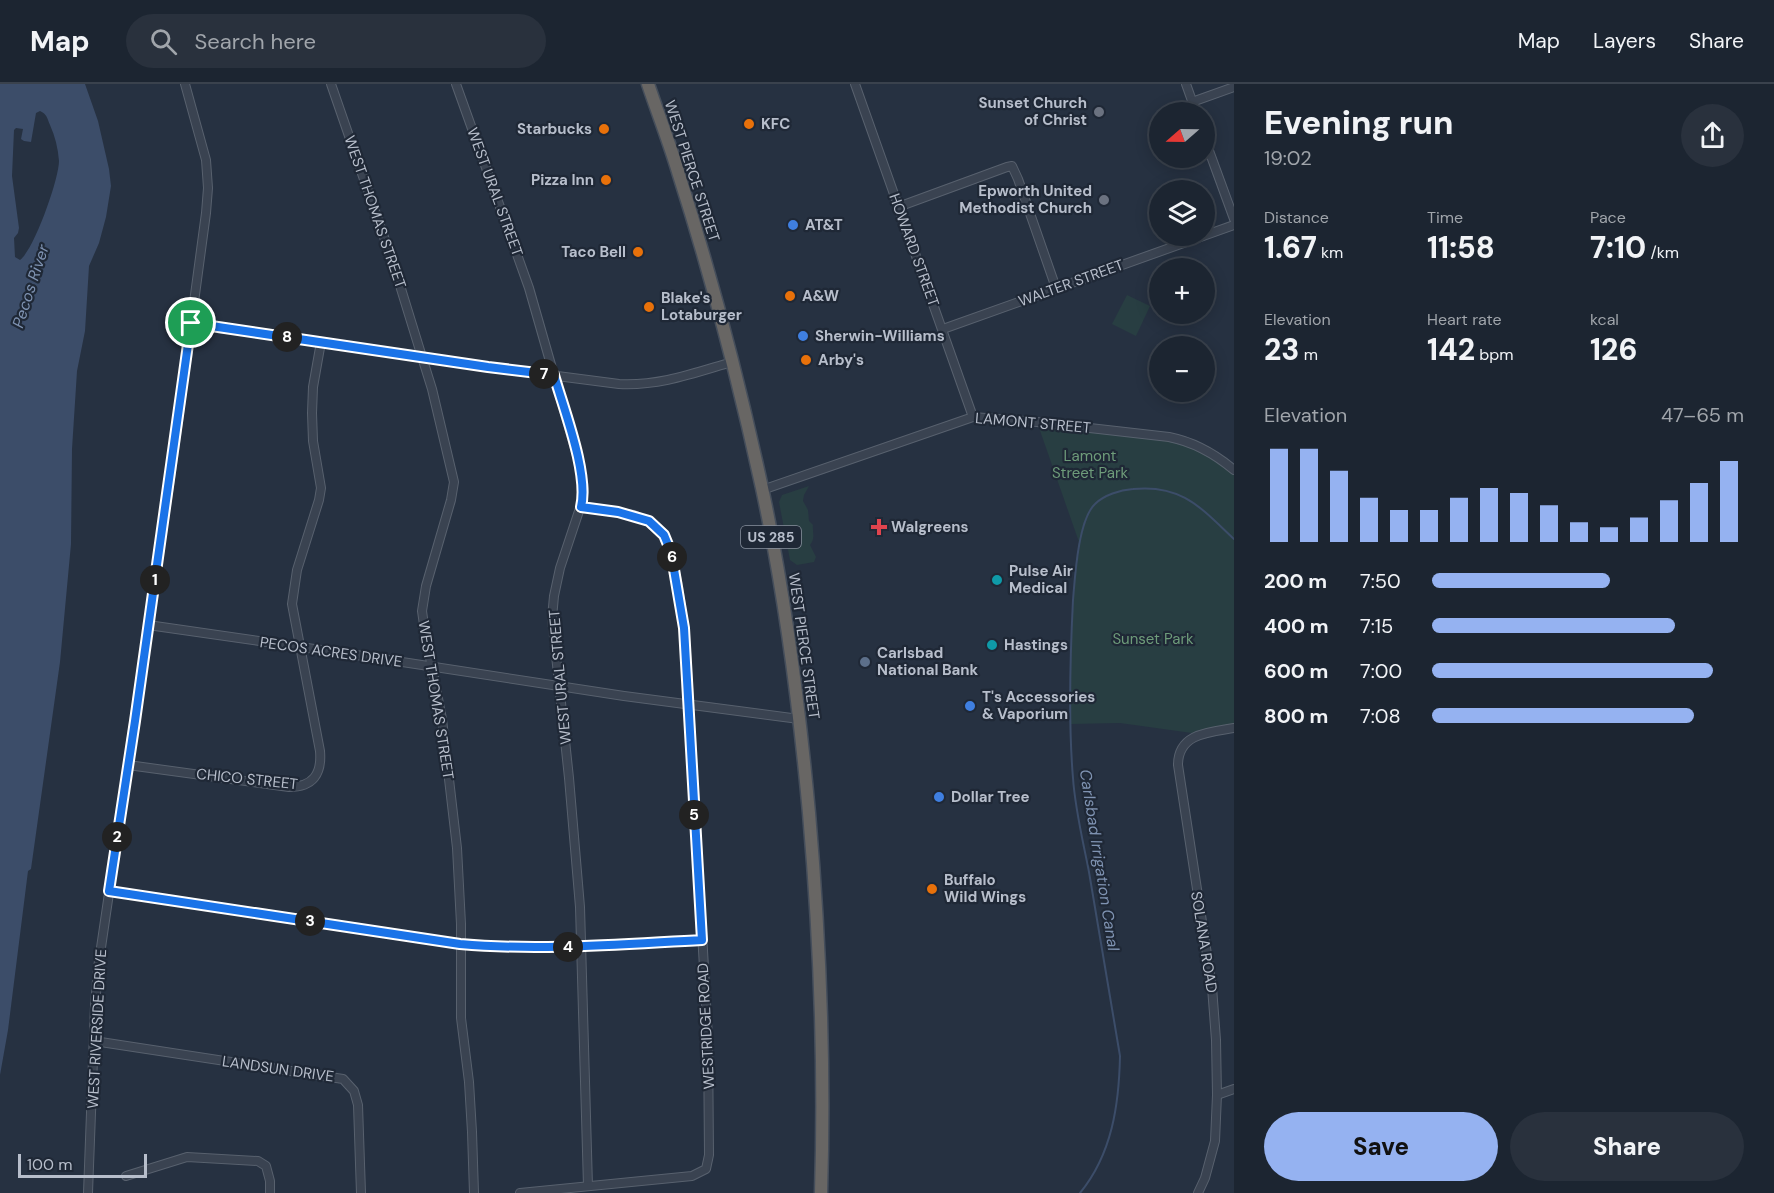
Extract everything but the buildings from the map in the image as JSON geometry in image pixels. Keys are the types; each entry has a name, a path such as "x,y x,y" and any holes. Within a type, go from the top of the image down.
{"highway":[{"name":"WEST PIERCE STREET","path":"648,84 693,220 732,362 762,490 787,625 800,719 819,946 822,1056 821,1193"}],"street":[{"name":"WEST RIVERSIDE DRIVE","path":"88,1193 98,968 202,249 208,188 206,160 185,84"},
{"name":"WEST THOMAS STREET","path":"331,84 422,357 454,482 451,500 431,564 423,601 423,620 447,751 460,892 461,1018 469,1092 474,1193"},
{"name":"WEST URAL STREET","path":"456,84 529,288 580,466 584,489 581,507 560,568 552,605 552,618 580,907 588,1186"},
{"name":"HOWARD STREET","path":"855,84 973,417"},
{"path":"1186,84 1192,102 1234,87"},
{"path":"898,207 1012,166 1056,288"},
{"path":"1215,167 1234,219"},
{"name":"WALTER STREET","path":"943,329 1234,225"},
{"path":"191,323 619,384 640,385 664,382 732,362"},
{"name":"CHICO STREET","path":"128,765 289,787 298,787 308,783 317,772 321,760 293,612 292,596 297,570 321,488 313,441 312,413 313,387 321,342"},
{"name":"LAMONT STREET","path":"762,490 973,417 1037,422 1184,440 1210,452 1234,470"},
{"name":"WESTRIDGE ROAD","path":"520,1193 692,1176 706,1169 709,1155 710,1101 702,940 684,628 678,586 667,540 654,524 639,517 618,512 581,507"},
{"name":"PECOS ACRES DRIVE","path":"148,625 800,719"},
{"name":"SOLANA ROAD","path":"1198,1193 1213,1154 1217,1123 1217,1095 1212,987 1193,871 1178,755 1188,741 1199,734 1234,728"},
{"path":"109,891 460,944 522,948 702,940"},
{"name":"LANDSUN DRIVE","path":"94,1041 343,1079 354,1091 358,1105 361,1193"},
{"path":"1217,1095 1234,1089"},
{"path":"126,1176 187,1157 258,1161 266,1166 270,1193"}],"green space":[{"path":"1127,295 1149,306 1136,336 1112,324"},
{"name":"Sunset Park","path":"1037,422 1184,440 1234,470 1234,728 1199,734 1120,723 1070,724 1071,642 1075,578 1080,545"},
{"path":"809,486 803,501 808,510 809,521 813,525 810,545 816,557 814,562 797,565 790,560 779,502 782,495"}],"water":[{"name":"Pecos River","path":"0,84 85,84 98,121 111,186 99,243 89,266 85,331 77,371 72,449 71,544 60,662 0,1075","holes":["40,111 47,118 56,142 58,170 38,229 26,254 20,260 15,257 14,238 19,228 12,176 14,130 23,129 21,139 31,142 36,113"]}],"waterway":[{"name":"Carlsbad Irrigation Canal","path":"1080,1193 1100,1162 1112,1128 1118,1093 1120,1056 1077,813 1071,756 1071,644 1075,578 1081,535 1089,512 1099,501 1123,490 1150,488 1165,490 1190,500 1234,539"}],"place":[{"name":"Sunset Church of Christ","path":"1099,112"},
{"name":"KFC","path":"749,124"},
{"name":"Starbucks","path":"604,129"},
{"name":"Pizza Inn","path":"606,180"},
{"name":"Epworth United Methodist Church","path":"1104,200"},
{"name":"AT&T","path":"793,225"},
{"name":"Taco Bell","path":"638,252"},
{"name":"A&W","path":"790,296"},
{"name":"Blake's Lotaburger","path":"649,307"},
{"name":"Sherwin-Williams","path":"803,336"},
{"name":"Arby's","path":"806,360"},
{"name":"Walgreens","path":"879,527"},
{"name":"Pulse Air Medical","path":"997,580"},
{"name":"Hastings","path":"992,645"},
{"name":"Carlsbad National Bank","path":"865,662"},
{"name":"T's Accessories & Vaporium","path":"970,706"},
{"name":"Dollar Tree","path":"939,797"},
{"name":"Buffalo Wild Wings","path":"932,889"}],"route":[{"path":"191,323 554,375 580,466 584,489 581,507 634,515 649,521 664,535 671,552 684,628 702,940 544,948 460,944 109,891 191,323"}],"park label":[{"name":"Lamont Street Park","path":"1090,464"}]}
